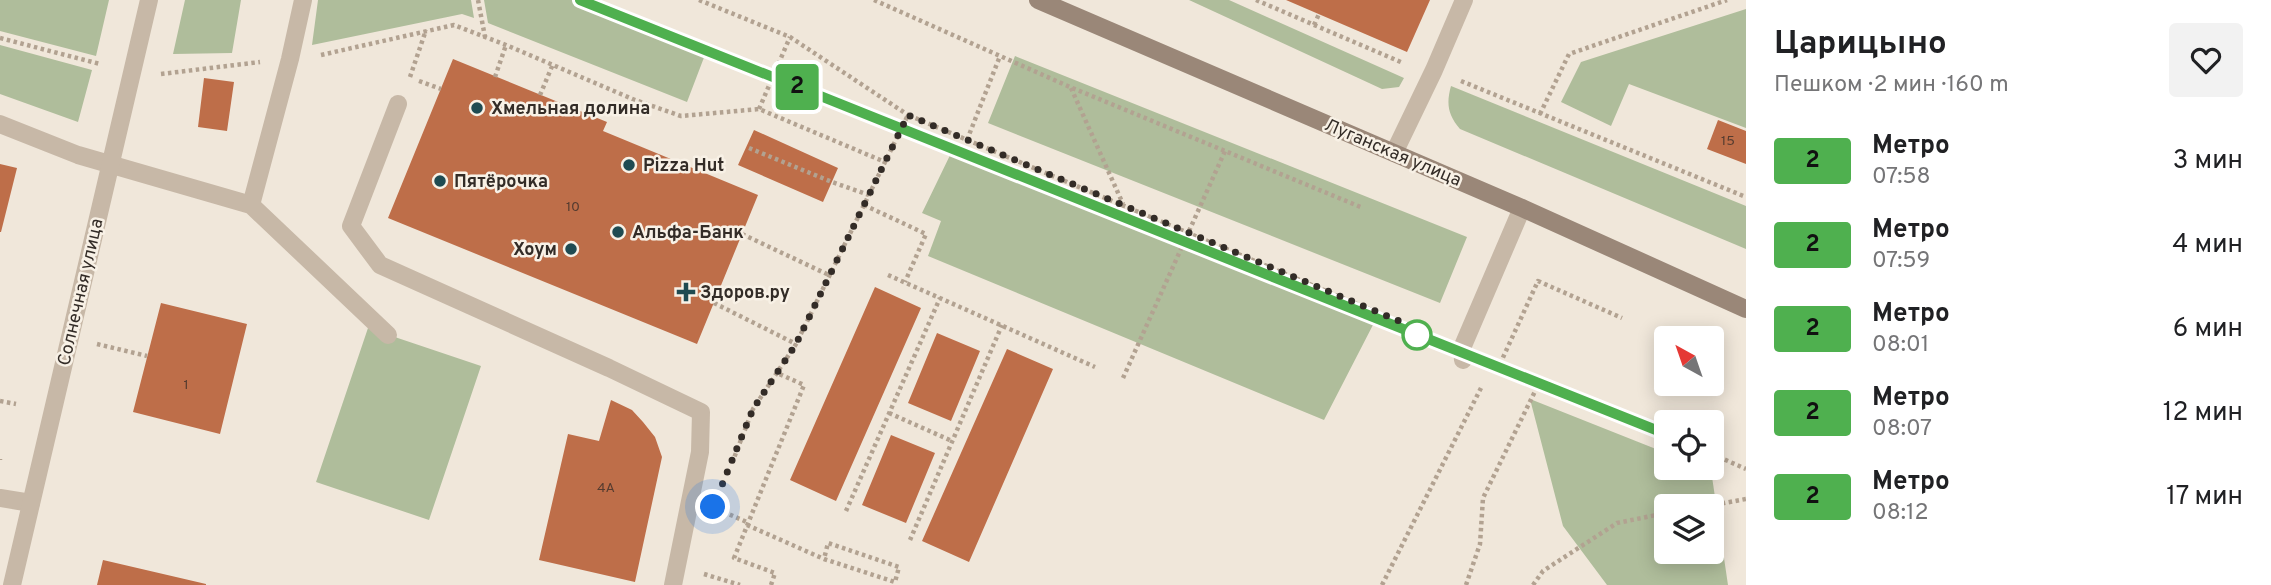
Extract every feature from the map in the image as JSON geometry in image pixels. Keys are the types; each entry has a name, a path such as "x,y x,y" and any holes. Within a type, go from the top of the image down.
{"main road":[{"name":"Луганская улица","path":"1038,0 1522,208 1745,308"}],"street":[{"name":"Солнечная улица","path":"12,585 149,0"},
{"path":"251,205 303,0"},
{"path":"1394,153 1464,0"},
{"path":"398,104 351,226 380,265 701,412 700,452 673,585"},
{"path":"0,124 78,155 251,205 388,335"},
{"path":"1459,354 1522,208"},
{"path":"0,498 31,503"}],"path":[{"path":"478,0 485,37"},
{"path":"699,0 790,37 908,115 1188,233 1459,354 1494,361 1654,430"},
{"path":"874,0 1070,87 1363,208"},
{"path":"1256,0 1409,66 1434,70 1746,197"},
{"path":"1540,114 1569,54 1727,0"},
{"path":"1314,25 1319,14"},
{"path":"153,75 333,53 454,25 554,64 635,100 681,116 759,109 885,162"},
{"path":"426,30 410,77 441,89"},
{"path":"759,109 790,37"},
{"path":"0,38 100,64"},
{"path":"495,76 506,45"},
{"path":"967,140 1000,56"},
{"path":"540,95 554,64"},
{"path":"1070,87 1123,205"},
{"path":"728,471 753,409 796,344 908,115"},
{"path":"749,148 869,195"},
{"path":"1123,378 1225,151"},
{"path":"864,205 926,234 905,282"},
{"path":"742,234 831,276"},
{"path":"888,275 1095,367"},
{"path":"1500,364 1538,281 1622,318"},
{"path":"846,511 940,298"},
{"path":"714,303 796,344"},
{"path":"910,540 1002,325"},
{"path":"92,342 147,356"},
{"path":"1382,585 1494,361"},
{"path":"771,585 775,573 734,558 804,385 777,373"},
{"path":"1466,585 1480,544 1483,498 1541,381"},
{"path":"0,401 16,404"},
{"path":"889,412 953,440"},
{"path":"1724,459 1746,469"},
{"path":"1724,503 1746,499"},
{"path":"713,507 824,559 895,582 899,567 828,544 824,559"},
{"path":"1533,585 1544,571 1617,523 1654,515"},
{"path":"697,572 740,585"}],"green space":[{"path":"0,0 109,0 96,56 0,31"},
{"path":"185,0 241,0 232,53 173,54"},
{"path":"318,0 471,0 474,18 462,14 312,45"},
{"path":"484,0 588,0 708,47 687,102 488,23"},
{"path":"1189,0 1229,0 1404,78 1399,87 1382,89"},
{"path":"1746,9 1746,128 1629,84 1611,126 1561,102 1581,62"},
{"path":"0,45 92,70 78,122 0,94"},
{"path":"1015,56 1467,237 1440,303 988,123"},
{"path":"1451,86 1746,206 1746,249 1460,129 1449,109"},
{"path":"954,147 1375,321 1324,420 928,256 941,221 922,213"},
{"path":"368,328 481,366 429,520 316,482"},
{"path":"1530,399 1654,448 1654,480 1712,480 1715,494 1654,494 1654,564 1724,564 1724,558 1728,585 1607,585 1563,526"}],"building":[{"path":"1286,0 1430,0 1407,52"},
{"path":"453,59 607,122 603,131 758,195 697,344 388,218"},
{"path":"204,78 234,82 227,131 198,127"},
{"path":"1718,120 1746,131 1746,164 1707,149"},
{"path":"754,130 838,168 823,202 738,165"},
{"path":"0,164 17,168 1,232 0,232"},
{"path":"875,287 921,308 836,501 790,480"},
{"path":"161,303 247,324 220,434 133,412"},
{"path":"937,333 980,351 951,421 908,403"},
{"path":"1007,349 1053,369 969,562 922,541"},
{"path":"611,400 632,410 643,422 655,437 662,457 635,582 539,560 568,434 599,441"},
{"path":"891,435 935,453 906,523 862,505"},
{"path":"103,560 206,584 206,585 97,585"}],"metro line":[{"name":"2","path":"580,0 1654,429"}],"place":[{"name":"Хмельная долина","path":"477,108"},
{"name":"Pizza Hut","path":"629,165"},
{"name":"Пятёрочка","path":"440,181"},
{"name":"Альфа-Банк","path":"618,232"},
{"name":"Хоум","path":"571,249"},
{"name":"Здоров.ру","path":"686,292"}],"route":[{"path":"713,507 753,409 796,344 908,115 1411,326 1417,335"}]}
